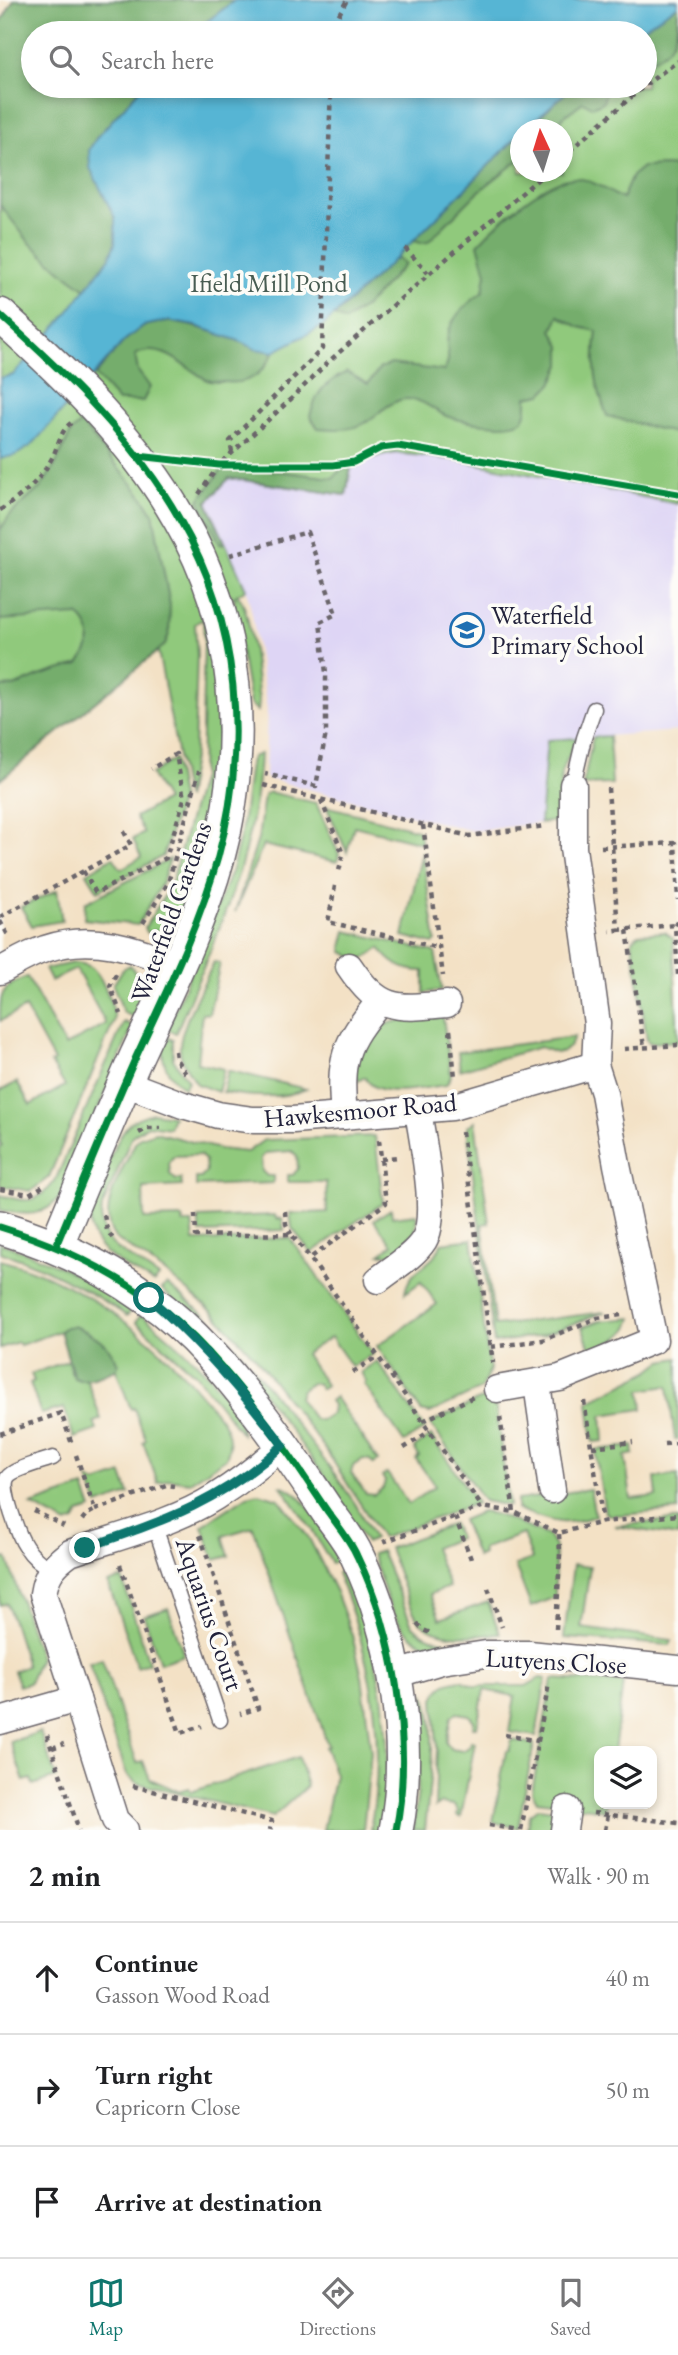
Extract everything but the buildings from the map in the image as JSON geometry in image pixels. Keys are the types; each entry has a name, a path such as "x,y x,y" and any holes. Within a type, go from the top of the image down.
{"street":[{"name":"Waterfield Gardens","path":"7,321 118,430 180,519 204,568 222,622 232,676 236,729 232,795 217,859 178,966 56,1246"},
{"path":"540,1396 560,1378 666,1339 648,1312 604,1093 595,1065 597,1024 573,848 573,785"},
{"path":"0,971 44,949 60,945 103,943 130,947 178,966"},
{"path":"349,967 360,983 380,1001 395,1006 447,1004"},
{"path":"344,1116 341,1077 343,1059 359,1027 380,1001"},
{"name":"Hawkesmoor Road","path":"125,1083 218,1115 293,1120 452,1107 595,1065"},
{"path":"378,1280 414,1252 424,1240 430,1224 430,1202 418,1111"},
{"path":"0,1227 56,1246 118,1279 149,1298 178,1324 243,1393 283,1445 357,1554 383,1623 394,1675 402,1762 401,1807 396,1830"},
{"path":"497,1389 540,1396"},
{"path":"540,1396 552,1490"},
{"path":"125,1830 114,1820 43,1594 45,1580 51,1570 70,1553 154,1524 213,1498 263,1463 283,1445"},
{"name":"Lutyens Close","path":"394,1675 441,1661 506,1654 678,1670"},
{"path":"0,1721 77,1699"}],"lane":[{"path":"573,785 594,709"},
{"path":"51,1570 36,1560 24,1545 5,1489 7,1479 14,1472 52,1458"},
{"name":"Aquarius Court","path":"154,1524 220,1720"}],"path":[{"path":"335,21 347,0"},
{"path":"657,76 678,61"},
{"path":"233,453 230,441 321,349 331,98"},
{"path":"573,147 629,98"},
{"path":"194,500 219,465 327,363 534,182"},
{"path":"405,248 428,273"},
{"path":"0,510 37,482 66,427 93,404"},
{"path":"208,463 232,465"},
{"path":"220,550 228,556 307,532 336,614 320,622 326,673 326,733 316,786 262,773 261,796"},
{"path":"83,871 96,894 166,858 184,799 176,754 151,769"},
{"path":"132,1144 139,1133 148,1128 173,1131 191,1082 176,1059 177,1037 122,1014 110,986 168,883 200,761"},
{"path":"262,785 469,835 553,825 555,850 677,843 678,900"},
{"path":"608,788 618,930"},
{"path":"320,799 343,855 339,872"},
{"path":"423,825 456,1075 448,1087 452,1107 460,1120 514,1512"},
{"path":"0,916 131,845 122,828"},
{"path":"335,886 328,922 439,948"},
{"path":"586,932 676,923 678,975"},
{"path":"627,930 644,1047"},
{"path":"310,1258 386,1203 378,1130"},
{"path":"106,1205 104,1217 107,1230 120,1246"},
{"path":"285,1212 286,1224 291,1234 482,1507"},
{"path":"195,1214 196,1236 291,1234"},
{"path":"491,1347 543,1340 597,1318 648,1312"},
{"path":"353,1372 378,1356"},
{"path":"423,1421 473,1397 497,1389"},
{"path":"540,1396 572,1407 585,1400 603,1522"},
{"path":"404,1448 430,1431"},
{"path":"592,1447 633,1442"},
{"path":"664,1444 678,1443"},
{"path":"95,1510 166,1485 177,1486"},
{"path":"381,1542 482,1507 514,1512 559,1533 603,1522 678,1515"},
{"path":"456,1517 471,1559"},
{"path":"375,1532 387,1555"},
{"path":"489,1825 520,1830 553,1657 558,1604 559,1533"},
{"path":"488,1588 506,1637"},
{"path":"412,1618 423,1630 458,1639 463,1657"},
{"path":"39,1710 79,1830"},
{"path":"52,1748 88,1735"},
{"path":"505,1735 538,1741"},
{"path":"128,1784 272,1821 270,1830"},
{"path":"526,1802 566,1819 608,1815 678,1823"},
{"path":"606,1830 608,1815"}],"shaded area":[{"name":"Waterfield Primary School","path":"396,453 458,460 678,504 678,731 547,740 540,823 473,831 265,778 267,709 252,613 246,589 207,502 229,478 346,495 351,467 370,458"}],"green space":[{"name":"Ifield Mill Pond","path":"14,0 678,0 678,504 458,460 396,453 370,458 351,467 346,495 229,478 207,502 246,589 237,595 242,601 249,627 258,711 250,704 234,609 235,596 205,617 219,700 219,769 208,839 180,916 167,928 147,933 145,927 171,885 201,777 203,619 195,624 197,655 194,752 186,799 158,651 0,780 0,24"},
{"path":"14,0 235,0 208,21 21,21 21,98 132,98 97,137 89,150 96,180 115,218 115,243 110,257 86,289 56,267 29,242 0,205 0,24"},
{"path":"678,5 676,33 669,47 657,57 657,21 654,21"},
{"path":"560,98 604,98 603,102 592,107 583,102 563,117 537,119"},
{"path":"510,144 510,167 477,193 428,242 413,241"},
{"path":"643,167 678,167 678,434 607,416 596,374 597,331 579,327 559,316 552,330 561,346 561,365 552,384 542,394 527,397 526,413 519,422 499,425 463,420 446,416 428,405 407,399 390,404 360,426 342,429 318,428 310,416 319,394 332,380 347,372 368,384 380,368 391,364 444,371 448,361 450,328 464,308 483,292 486,273 478,244 523,202 558,182 573,182 573,178 577,178 594,183 622,199 632,176"},
{"path":"397,257 405,264 366,306 345,321 334,316"},
{"path":"167,321 194,326 274,352 265,367 254,377 232,383 207,380 164,353 154,351 135,355 138,371 150,387 143,401 118,401 95,375 124,341 143,326"},
{"path":"81,423 140,493 153,513 170,605 169,634 165,645 0,780 0,687 16,686 79,664 89,645 88,627 78,615 0,620 0,530 10,515 41,487 56,464 71,432"},
{"path":"246,467 333,478 341,469 351,467 346,495 229,478 207,502 225,543 220,544 199,500 223,468"},
{"path":"609,736 612,784 583,785 593,737"},
{"path":"577,738 561,773 559,821 540,823 547,740"},
{"path":"260,754 257,792 242,863 218,931 176,1033 167,1030 231,872 241,834 250,763 252,757"},
{"path":"174,759 181,798 163,856 98,891 87,873 113,857 121,869 141,857 133,839 144,833 135,817 166,800 151,774"},
{"path":"269,792 316,803 339,854 337,862 263,845 235,912 258,839 264,795"},
{"path":"326,806 418,830 422,843 354,826 347,852"},
{"path":"422,852 436,941 433,944 403,936"},
{"path":"170,859 162,883 138,925 84,919 85,903"},
{"path":"57,890 62,921 32,926 21,907"},
{"path":"346,931 435,952 442,990 424,993 424,971 399,966 380,948 361,961 343,952"},
{"path":"665,932 673,938 678,1041 650,1043 647,1040 632,941 638,934"},
{"path":"214,962 220,963 209,1014 202,1013 197,1063 224,1069 218,1092 197,1084 184,1063 180,1050 183,1031"},
{"path":"73,963 88,966 98,975 111,1003 114,1021 49,1177 31,1191 0,1186 0,1091 17,1082 30,1105 65,1086 25,1008 0,1021 1,998 11,984 27,977 65,1046 106,1024 76,969 51,981 45,969"},
{"path":"130,965 140,990 136,1018 124,1013 113,985 123,969"},
{"path":"443,1017 451,1076 446,1085 390,1091 371,1084 365,1077 358,1081 355,1069 358,1058 376,1030 396,1021"},
{"path":"124,1022 133,1026 62,1195 48,1208 34,1213 0,1210 0,1195 30,1200 49,1189 55,1181"},
{"path":"164,1036 173,1040 173,1059 188,1081 184,1088 165,1065 162,1051"},
{"path":"574,1037 564,1051 556,1053 540,1047 460,1070 458,1052"},
{"path":"228,1071 306,1089 286,1095 265,1096 223,1092"},
{"path":"153,1113 173,1116 169,1128 148,1125 132,1136 102,1207 101,1222 107,1239 159,1277 154,1283 105,1252 93,1236 90,1217 99,1183 124,1131 135,1120"},
{"path":"475,1121 489,1223 482,1224 495,1326 605,1312 543,1335 494,1343 467,1127"},
{"path":"155,1132 219,1149 247,1152 264,1140 375,1136 383,1203 311,1253 292,1228 290,1214 327,1212 326,1182 288,1182 288,1175 293,1175 298,1169 297,1156 292,1151 266,1153 261,1158 262,1171 267,1176 273,1176 273,1183 196,1186 196,1178 201,1178 206,1172 205,1160 200,1155 174,1156 169,1162 170,1174 176,1180 181,1179 182,1186 143,1188 144,1219 183,1218 183,1223 192,1223 194,1241 290,1238 373,1354 352,1367 331,1337 305,1354 326,1385 321,1389 318,1384 311,1383 301,1391 299,1398 314,1419 321,1420 332,1413 333,1405 330,1401 335,1397 378,1461 373,1464 370,1460 363,1459 353,1466 351,1473 366,1494 374,1495 383,1488 385,1481 382,1476 387,1473 409,1504 435,1486 416,1459 419,1456 414,1448 431,1436 477,1503 382,1538 326,1450 256,1358 213,1312 165,1272 115,1238 108,1215 113,1190 135,1143 140,1137"},
{"path":"391,1209 392,1217 417,1214 415,1236 392,1254 380,1254 392,1245 374,1220"},
{"path":"275,1215 276,1219 282,1218 284,1230 200,1233 198,1218"},
{"path":"472,1239 490,1370 481,1389 430,1413 421,1411 377,1346 437,1304 421,1282 405,1293 411,1277 433,1257 441,1243"},
{"path":"0,1243 69,1271 133,1308 127,1316 66,1280 0,1252"},
{"path":"0,1260 30,1269 86,1296 161,1352 225,1425 229,1440 226,1458 190,1482 169,1479 158,1483 143,1442 146,1440 116,1370 118,1365 66,1327 20,1345 18,1342 0,1348"},
{"path":"167,1284 210,1319 240,1351 334,1473 356,1505 374,1539 366,1543 326,1478 260,1389 162,1289"},
{"path":"141,1314 202,1368 229,1401 238,1418 242,1434 196,1375 136,1322"},
{"path":"632,1318 622,1335 591,1351 582,1327 599,1321"},
{"path":"73,1326 106,1345 118,1365 116,1370 90,1379 74,1378 60,1331"},
{"path":"678,1358 678,1440 675,1440 668,1386 641,1390 643,1409 602,1415 604,1441 593,1442 588,1402 649,1371 662,1361"},
{"path":"70,1360 71,1373 79,1380 87,1380 101,1419 94,1422 97,1430 74,1438 64,1408 41,1414 30,1383 34,1381 31,1374"},
{"path":"377,1361 425,1429 404,1442 364,1384 366,1382 361,1372"},
{"path":"481,1399 493,1403 496,1409 509,1506 484,1501 430,1423"},
{"path":"633,1446 634,1454 625,1456 631,1499 657,1496 655,1478 678,1475 678,1510 620,1515 605,1513 595,1450"},
{"path":"122,1474 129,1494 98,1505 88,1479 96,1483"},
{"path":"281,1486 299,1496 323,1528 341,1559 332,1564"},
{"path":"84,1487 92,1509 79,1513 75,1521 67,1524 31,1505"},
{"path":"590,1489 595,1516 583,1520 556,1522 517,1509 517,1500"},
{"path":"259,1493 279,1499 309,1538 336,1592 352,1635 362,1676 371,1753 363,1830 323,1830 335,1775 325,1747 328,1746 253,1527 223,1536 229,1556 215,1560 202,1526 247,1496"},
{"path":"481,1512 495,1514 549,1536 555,1547 555,1597 531,1607 515,1565 532,1559 523,1534 482,1549 483,1554 477,1557 462,1520"},
{"path":"672,1520 678,1520 678,1536 615,1526"},
{"path":"453,1524 459,1538 434,1548 449,1587 430,1594 440,1619 488,1602 500,1634 459,1636 429,1629 416,1617 407,1599 389,1548"},
{"path":"381,1551 412,1625 425,1635 450,1643 451,1649 432,1647 417,1640 396,1618 372,1554"},
{"path":"7,1558 40,1658 29,1683 19,1686 14,1671 27,1666 7,1603 0,1605 0,1560"},
{"path":"573,1565 590,1567 581,1628 672,1640 670,1645 564,1638"},
{"path":"344,1568 367,1631 382,1697 387,1763 381,1830 370,1830 377,1764 373,1699 359,1635 337,1573"},
{"path":"122,1578 149,1663 137,1667 108,1583"},
{"path":"168,1608 184,1655 160,1663 144,1616"},
{"path":"102,1659 137,1763 143,1761 150,1779 178,1791 189,1788 191,1792 298,1757 307,1786 273,1817 137,1783 127,1775 89,1663"},
{"path":"540,1678 546,1679 536,1736 509,1732 515,1696 484,1690 477,1727 473,1727 474,1721 469,1715 457,1713 451,1717 446,1743 451,1749 463,1751 470,1746 471,1741 475,1742 461,1817 457,1816 458,1811 454,1805 441,1803 435,1807 437,1747 434,1699 438,1690 448,1683 461,1680 474,1686 526,1686"},
{"path":"552,1679 623,1683 615,1746 594,1746 594,1809 537,1801 532,1792"},
{"path":"424,1694 431,1723 430,1780 425,1830 413,1830 418,1790 417,1713"},
{"path":"40,1732 56,1777 33,1785 31,1779 24,1781 10,1742"},
{"path":"512,1740 534,1744 518,1828 493,1822 506,1751 509,1751"},
{"path":"538,1808 555,1810 552,1830 527,1830 529,1815"}],"water":[{"path":"235,0 678,0 678,5 654,21 208,21"},
{"path":"132,98 560,98 536,119 510,119 510,144 397,257 323,326 274,352 255,349 196,326 167,321 143,326 124,341 32,445 16,455 0,459 0,378 13,375 62,320 110,257 115,243 115,218 90,168 89,150 97,137"}],"cycle path":[{"path":"0,315 99,410 162,491 200,559 215,600 233,684 233,771 228,814 210,883 181,958 56,1246"},
{"path":"138,456 219,465 333,465 354,462 381,448 398,446 678,494"},
{"path":"0,1227 39,1240 95,1266 130,1286 180,1324 251,1403 347,1539 357,1556 382,1620 397,1690 402,1762 396,1830"}],"place":[{"name":"Waterfield Primary School","path":"467,630"}],"route":[{"path":"85,1548 154,1524 213,1498 263,1463 283,1445 213,1358 149,1298"}]}
